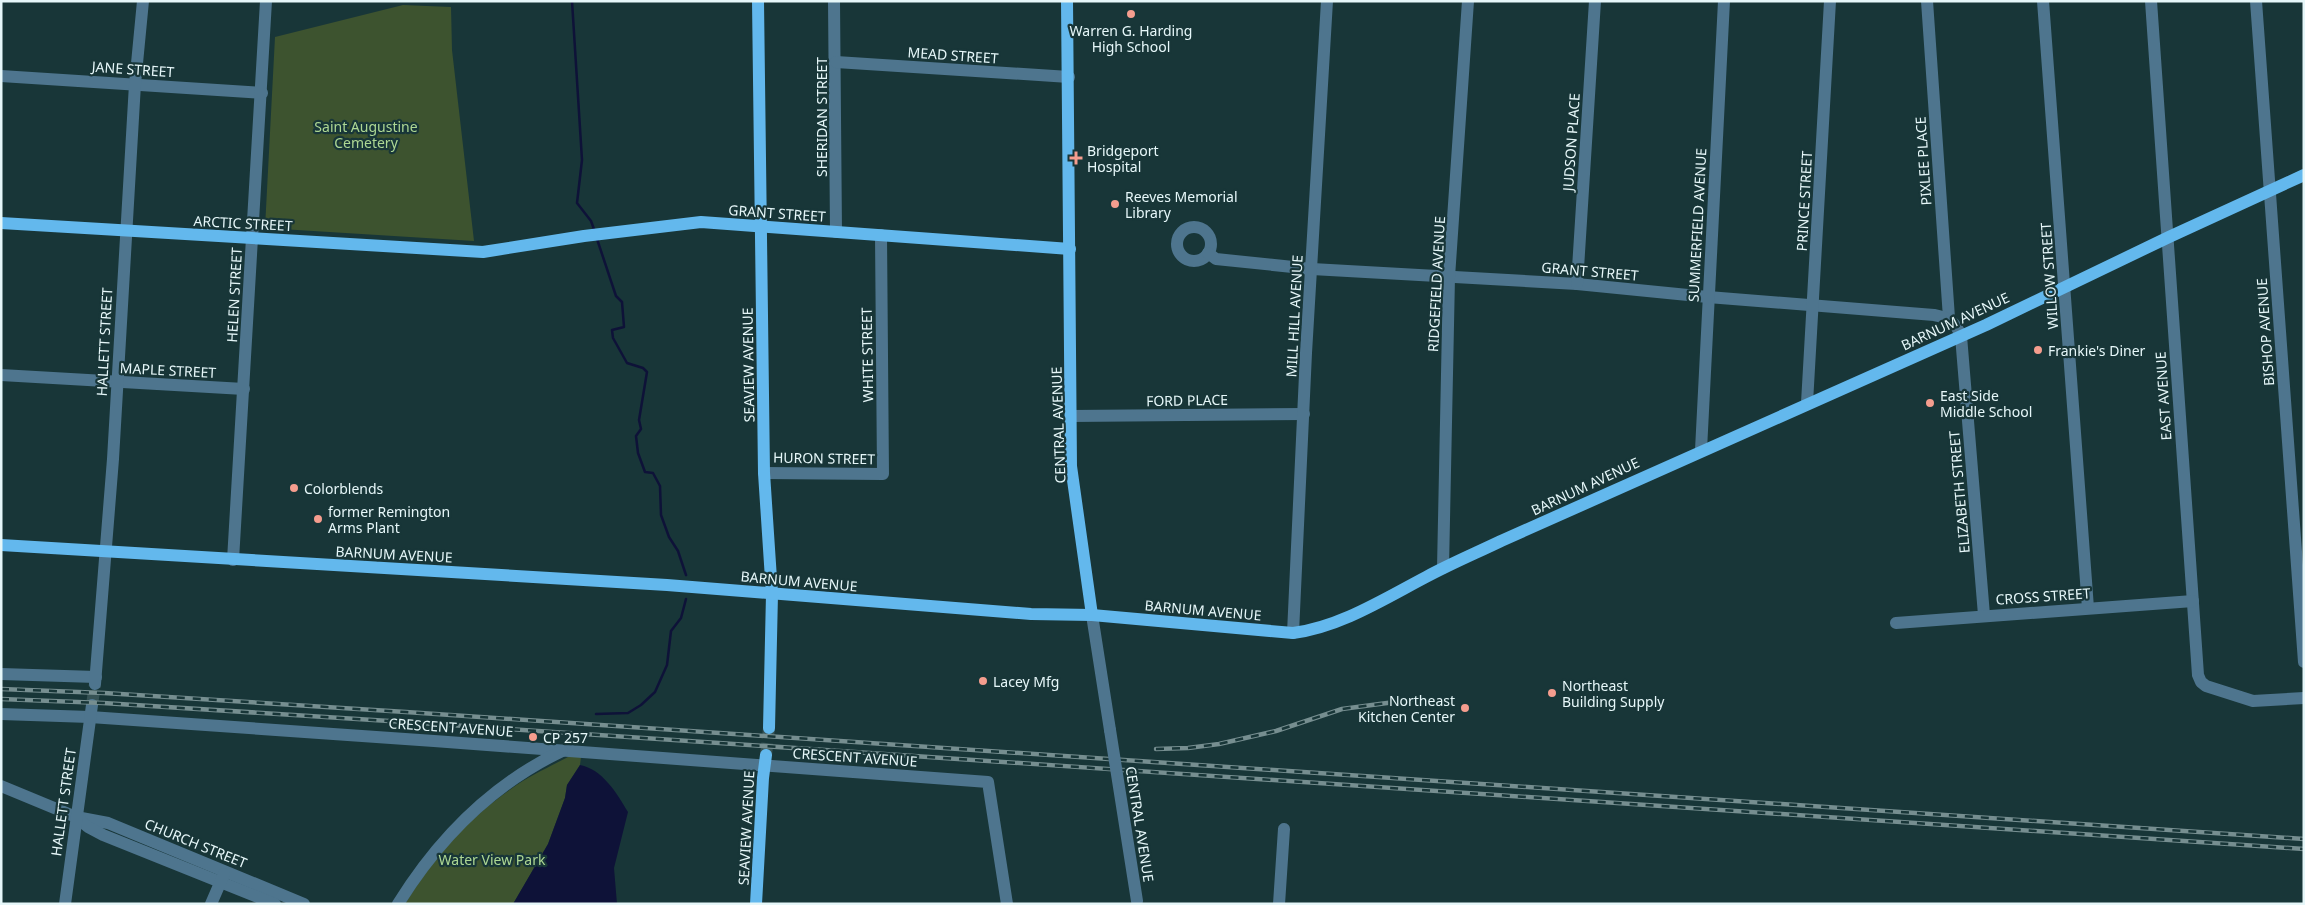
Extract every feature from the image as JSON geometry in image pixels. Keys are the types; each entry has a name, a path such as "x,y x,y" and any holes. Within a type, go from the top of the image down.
{"main road":[{"name":"SEAVIEW AVENUE","path":"758,1 764,473 772,594 769,728"},
{"name":"CENTRAL AVENUE","path":"1067,1 1071,466 1092,615"},
{"name":"BARNUM AVENUE","path":"1,545 667,585 1031,614 1092,615 1293,632 1319,628 1367,608 1443,568 1701,450 1961,336 2168,236 2304,175"},
{"name":"GRANT STREET","path":"483,252 604,233 701,222 1070,249"},
{"name":"ARCTIC STREET","path":"1,223 483,252"},
{"name":"SEAVIEW AVENUE","path":"756,904 765,760"}],"street":[{"name":"HALLETT STREET","path":"1,674 96,680 106,552 135,84 143,1"},
{"name":"HELEN STREET","path":"233,560 266,1"},
{"name":"SHERIDAN STREET","path":"834,1 836,232"},
{"name":"MILL HILL AVENUE","path":"1293,632 1327,1"},
{"name":"RIDGEFIELD AVENUE","path":"1443,568 1449,277 1468,1"},
{"name":"JUDSON PLACE","path":"1577,284 1595,1"},
{"name":"SUMMERFIELD AVENUE","path":"1701,450 1724,1"},
{"name":"PRINCE STREET","path":"1807,403 1830,1"},
{"name":"PIXLEE PLACE","path":"1928,1 1949,318"},
{"name":"WILLOW STREET","path":"2043,1 2088,608"},
{"name":"EAST AVENUE","path":"2151,1 2198,671 2202,683 2231,696 2253,701 2304,698"},
{"name":"BISHOP AVENUE","path":"2256,1 2304,662"},
{"name":"MEAD STREET","path":"836,62 1069,77"},
{"name":"JANE STREET","path":"1,76 262,93"},
{"name":"WHITE STREET","path":"881,235 883,474"},
{"name":"GRANT STREET","path":"1208,254 1216,259 1312,269 1577,284 1708,297 1934,315 1949,318"},
{"path":"1949,318 1957,326 1961,336"},
{"name":"ELIZABETH STREET","path":"1961,336 1984,615"},
{"name":"MAPLE STREET","path":"1,375 244,389"},
{"name":"FORD PLACE","path":"1071,416 1304,414"},
{"name":"HURON STREET","path":"764,473 883,474"},
{"name":"CROSS STREET","path":"1896,623 2193,601"},
{"name":"CENTRAL AVENUE","path":"1092,615 1137,902"},
{"name":"HALLETT STREET","path":"65,904 91,711"},
{"name":"CRESCENT AVENUE","path":"1,714 91,711 564,750 765,760 988,782 1007,904"},
{"path":"398,904 425,862 446,837 487,798 526,770 564,750"},
{"name":"CHURCH STREET","path":"1,786 76,816 88,827 103,835 304,904"},
{"path":"1279,904 1284,830"},
{"path":"211,904 223,876"},
{"name":"CHURCH STREET","path":"223,876 275,904"}],"green space":[{"name":"Saint Augustine Cemetery","path":"403,5 451,7 452,50 474,241 265,228 275,37"},
{"name":"Water View Park","path":"568,757 581,757 580,765 567,785 565,798 548,844 513,904 405,904 439,856 480,813 518,784"}],"shaded area":[{"path":"580,765 588,767 602,777 614,790 628,812 614,868 617,904 513,904 548,844 565,798 567,785"}],"waterway":[{"path":"572,1 582,160 577,203 591,221 595,232"},
{"path":"597,239 616,296 622,302 624,327 612,330 613,338 627,363 643,368 647,372 639,420 641,429 636,436 638,453 645,472 653,473 660,486 661,515 669,537 678,551 686,575"},
{"path":"596,714 628,713 641,705 655,692 667,665 671,631 681,618 686,599"}],"tunnel":[{"path":"92,705 95,684"},
{"path":"766,755 769,728"}],"railway":[{"path":"1,689 104,693 406,712 2304,839"},
{"path":"1,699 103,703 405,722 2304,849"},
{"path":"1156,749 1188,748 1219,744 1276,731 1342,709 1417,699"}],"place":[{"name":"Warren G. Harding High School","path":"1131,14"},
{"name":"Bridgeport Hospital","path":"1076,158"},
{"name":"Reeves Memorial Library","path":"1115,204"},
{"name":"Frankie's Diner","path":"2038,350"},
{"name":"East Side Middle School","path":"1930,403"},
{"name":"Colorblends","path":"294,488"},
{"name":"former Remington Arms Plant","path":"318,519"},
{"name":"Lacey Mfg","path":"983,681"},
{"name":"Northeast Building Supply","path":"1552,693"},
{"name":"Northeast Kitchen Center","path":"1465,708"},
{"name":"CP 257","path":"533,737"}]}
